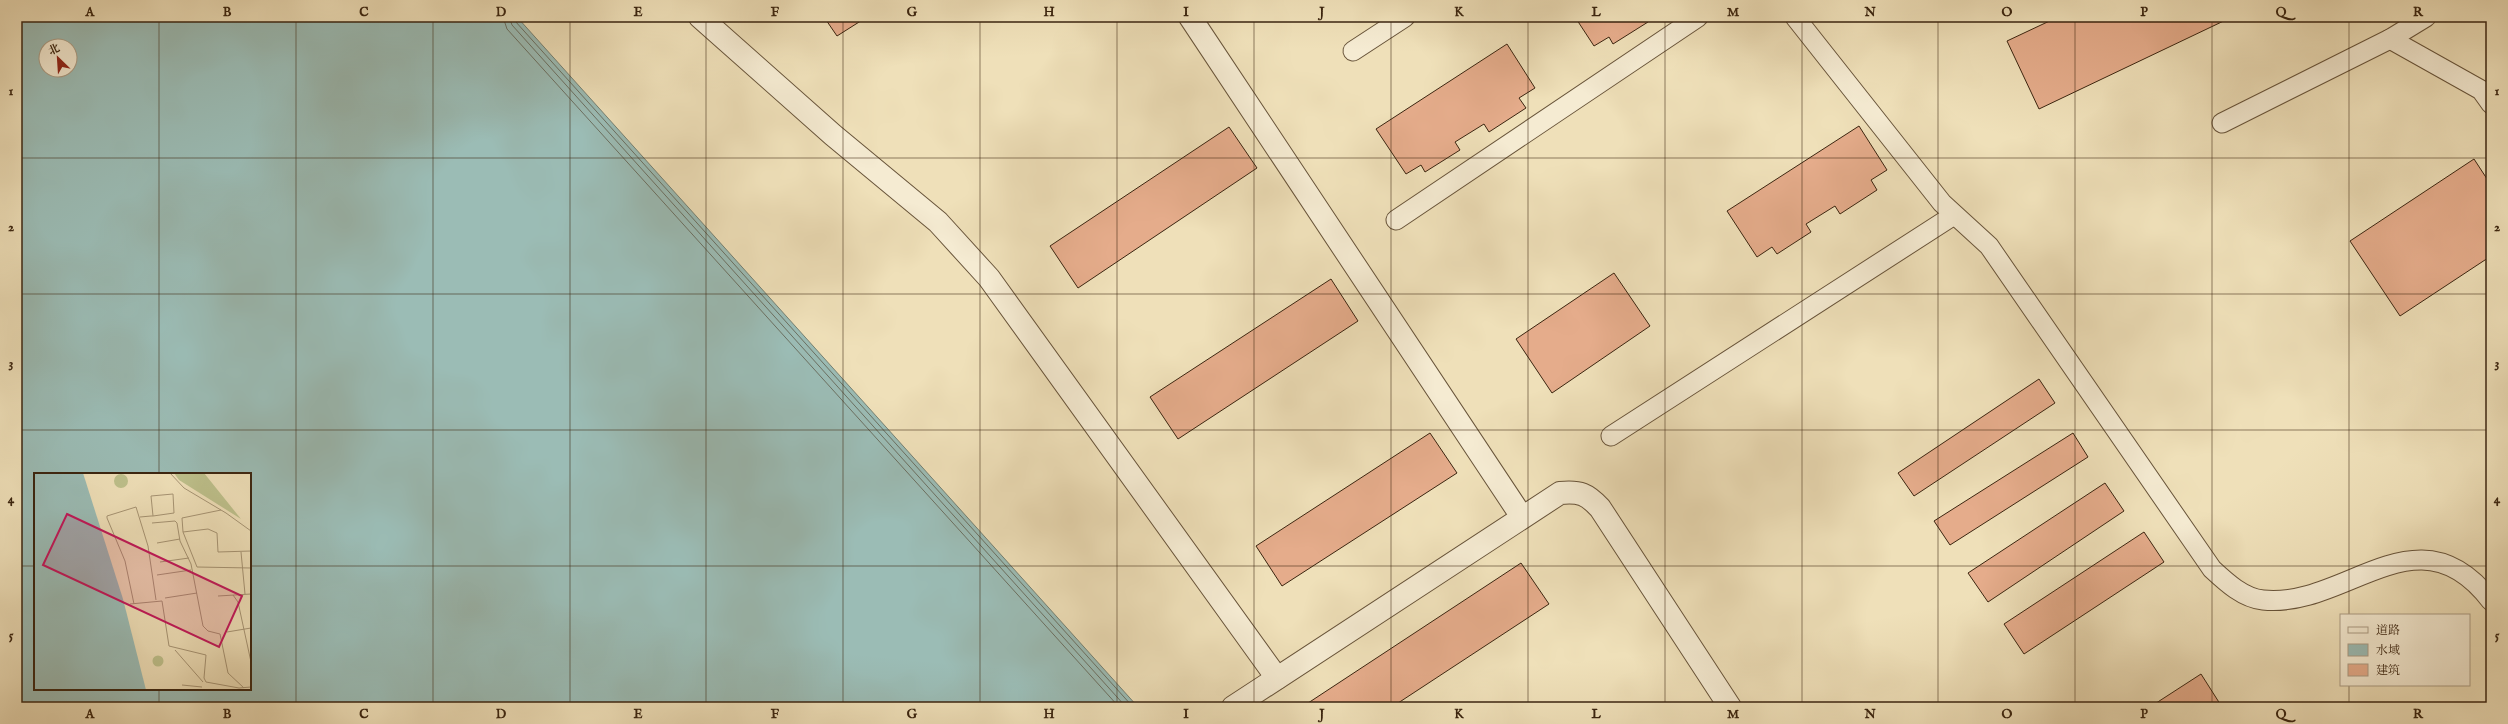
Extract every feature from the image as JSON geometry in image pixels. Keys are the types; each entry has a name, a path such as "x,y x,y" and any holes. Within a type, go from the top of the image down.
{"street":[{"path":"700,17 833,134 938,222 989,278 1277,678"},
{"path":"1190,17 1522,517"},
{"path":"1233,707 1560,493 1576,491 1588,495 1600,508 1634,557 1730,707"}],"lane":[{"path":"1353,51 1405,17"},
{"path":"1396,220 1698,17"},
{"path":"1796,17 1954,215 1989,246 2212,569 2233,588 2261,600 2294,600 2389,563 2423,560 2452,565 2477,583 2491,601"},
{"path":"2222,123 2390,39 2426,17"},
{"path":"2390,39 2481,90 2491,104"},
{"path":"1611,436 1954,215"}],"water":[{"path":"17,17 517,17 1138,707 17,707"}],"building":[{"path":"824,17 867,17 837,36"},
{"path":"1575,17 1645,17 1648,22 1613,44 1609,37 1594,46"},
{"path":"2058,17 2232,17 2039,109 2007,41"},
{"path":"1507,44 1535,88 1519,98 1526,108 1489,132 1484,124 1455,142 1460,150 1425,172 1421,165 1406,174 1376,129"},
{"path":"1859,126 1887,170 1871,180 1877,190 1840,214 1835,206 1806,224 1811,232 1777,254 1772,247 1757,257 1727,211"},
{"path":"1229,127 1257,168 1078,288 1050,246"},
{"path":"2474,159 2491,185 2491,256 2400,316 2350,241"},
{"path":"1614,273 1650,326 1552,393 1516,339"},
{"path":"1331,279 1358,321 1178,439 1150,397"},
{"path":"2039,379 2055,403 1914,496 1898,473"},
{"path":"1430,433 1457,473 1282,586 1256,546"},
{"path":"2073,433 2088,457 1950,545 1934,521"},
{"path":"2105,483 2124,511 1988,602 1968,573"},
{"path":"2144,532 2164,562 2024,654 2004,624"},
{"path":"1521,563 1549,604 1392,707 1302,707"},
{"path":"2201,674 2222,707 2150,707"}]}
